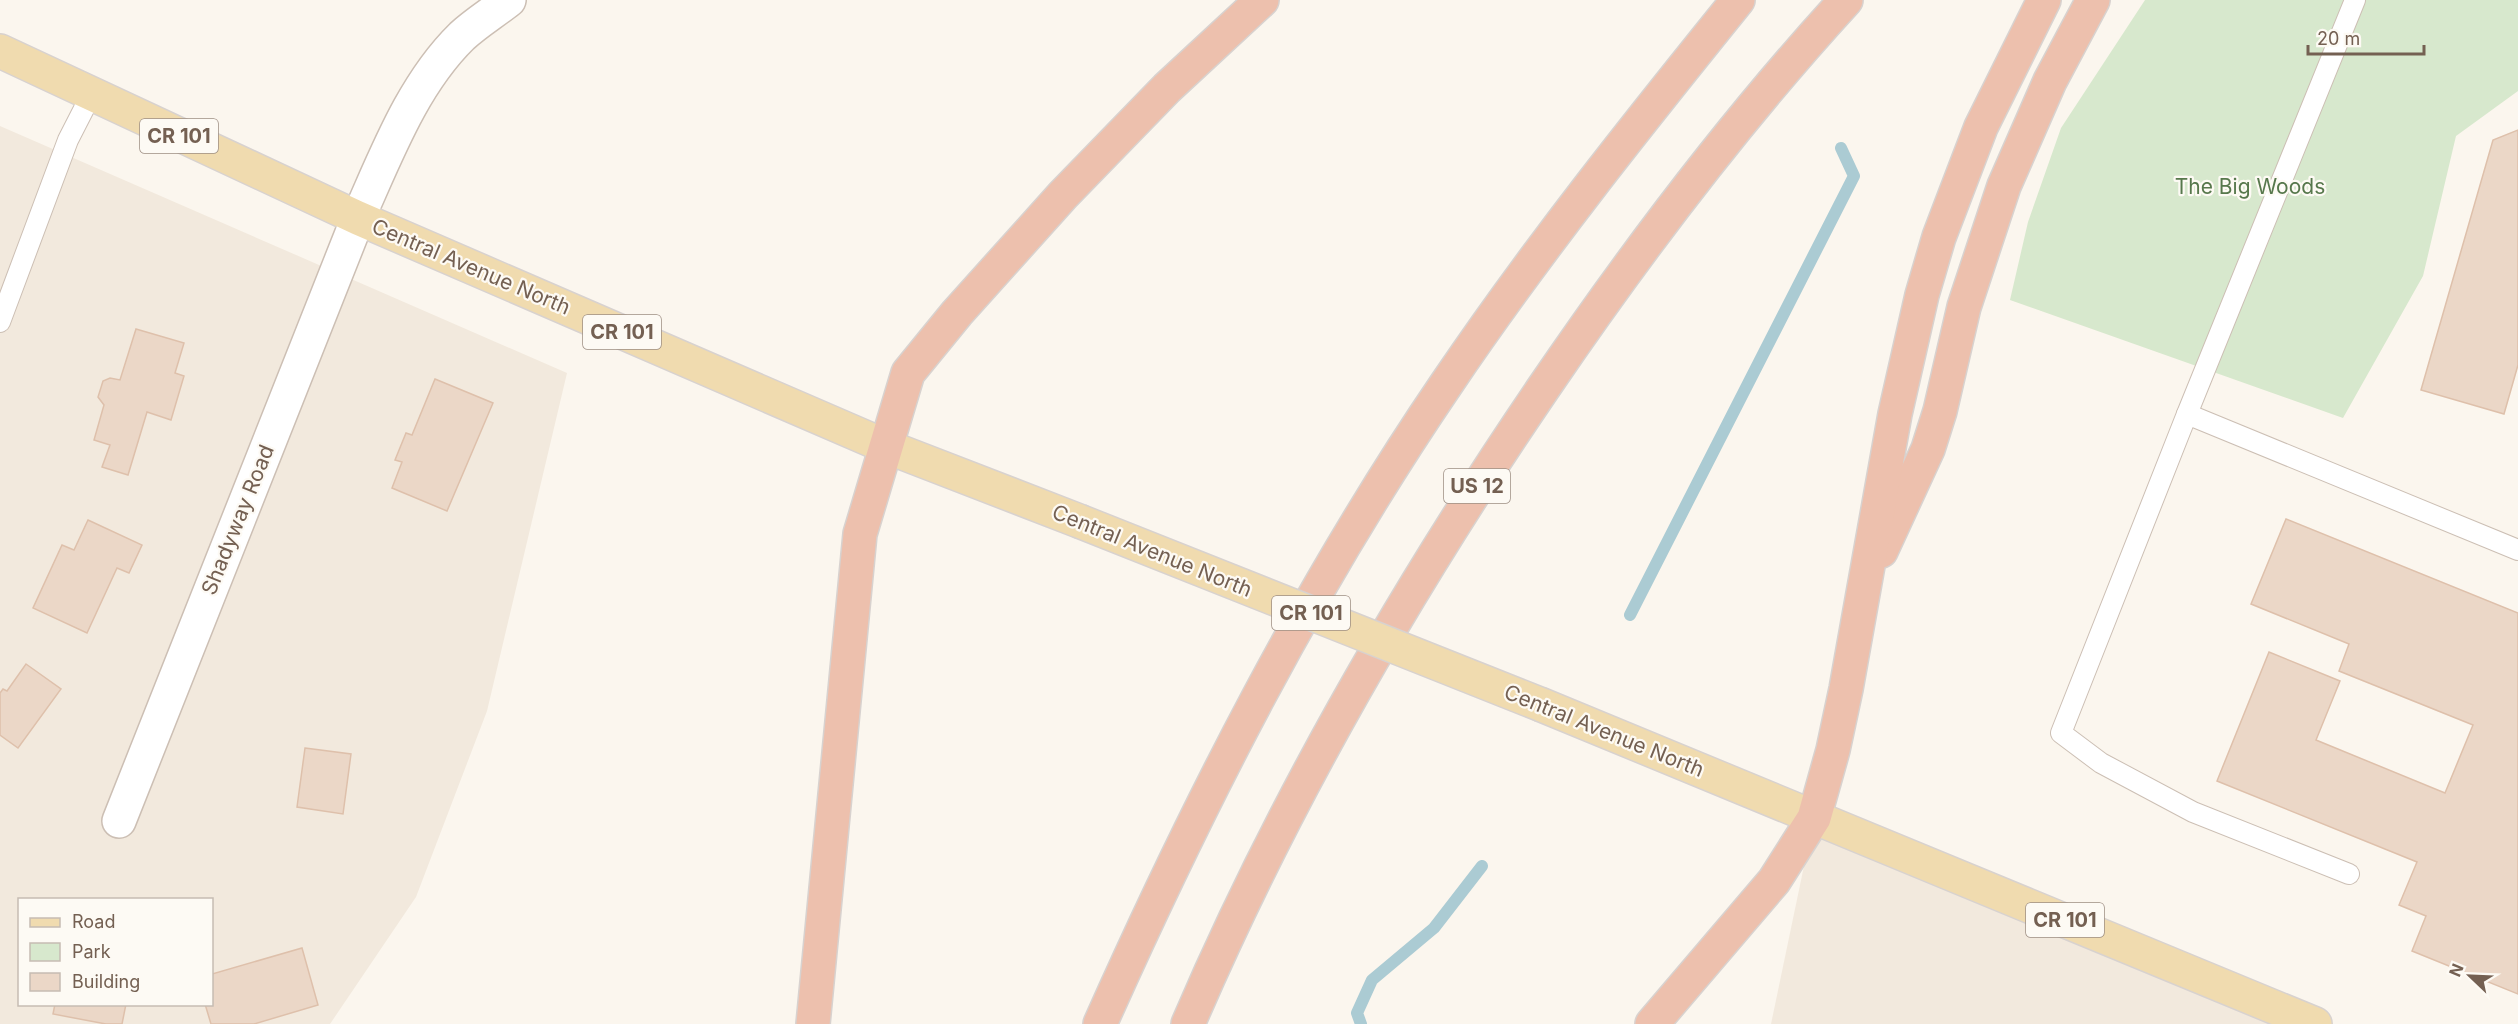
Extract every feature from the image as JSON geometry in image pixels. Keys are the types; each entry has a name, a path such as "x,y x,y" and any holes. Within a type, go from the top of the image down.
{"highway":[{"path":"813,1024 860,534 908,373 957,312 1063,195 1167,88 1262,0"},
{"path":"1100,1024 1140,933 1245,722 1370,503 1447,383 1524,274 1606,163 1738,0"},
{"name":"US 12","path":"1188,1024 1255,881 1307,780 1373,657 1468,500 1634,257 1708,163 1846,0"},
{"path":"1652,1024 1773,881 1814,818 1836,740 1907,356 1939,237 1980,127 2044,0"},
{"path":"1862,594 1928,449 1940,411 1964,307 2004,186 2050,81 2093,0"}],"main road":[{"name":"Central Avenue North","path":"0,51 358,218 885,446 1542,705 2316,1024"}],"street":[{"name":"Shadyway Road","path":"119,820 358,218 397,133 425,81 462,36 509,0"}],"lane":[{"path":"2349,874 2193,812 2101,763 2061,733 2187,414 2355,0"},
{"path":"0,322 68,140 91,95"},
{"path":"2187,414 2518,550"}],"shaded area":[{"path":"0,126 567,373 487,711 416,897 330,1024 0,1024"},
{"path":"1814,818 2316,1024 1771,1024"}],"green space":[{"name":"The Big Woods","path":"2145,0 2518,0 2518,91 2456,136 2423,276 2343,418 2010,300 2028,222 2061,128"}],"building":[{"path":"2518,130 2518,365 2504,414 2421,390 2493,140"},
{"path":"136,329 184,343 175,373 184,376 171,420 147,412 128,475 102,467 110,445 94,440 104,405 98,397 103,381 110,378 120,380"},
{"path":"435,379 493,403 447,511 392,488 402,462 395,460 406,433 412,435"},
{"path":"2286,519 2518,613 2518,994 2412,951 2426,916 2399,905 2417,862 2217,781 2269,652 2340,681 2316,740 2445,793 2473,725 2339,671 2349,644 2251,604"},
{"path":"88,520 142,545 129,573 117,568 87,633 33,608 62,545 74,550"},
{"path":"26,664 61,689 18,748 0,735 0,693 3,689 7,691"},
{"path":"305,748 351,754 343,814 297,807"},
{"path":"302,948 318,1005 254,1024 211,1024 206,1006 213,1006 213,974"},
{"path":"55,1006 126,1006 122,1024 106,1024 53,1014"}],"waterway":[{"path":"1630,615 1854,176 1841,148"},
{"path":"1361,1024 1357,1013 1372,980 1434,928 1482,866"}]}
